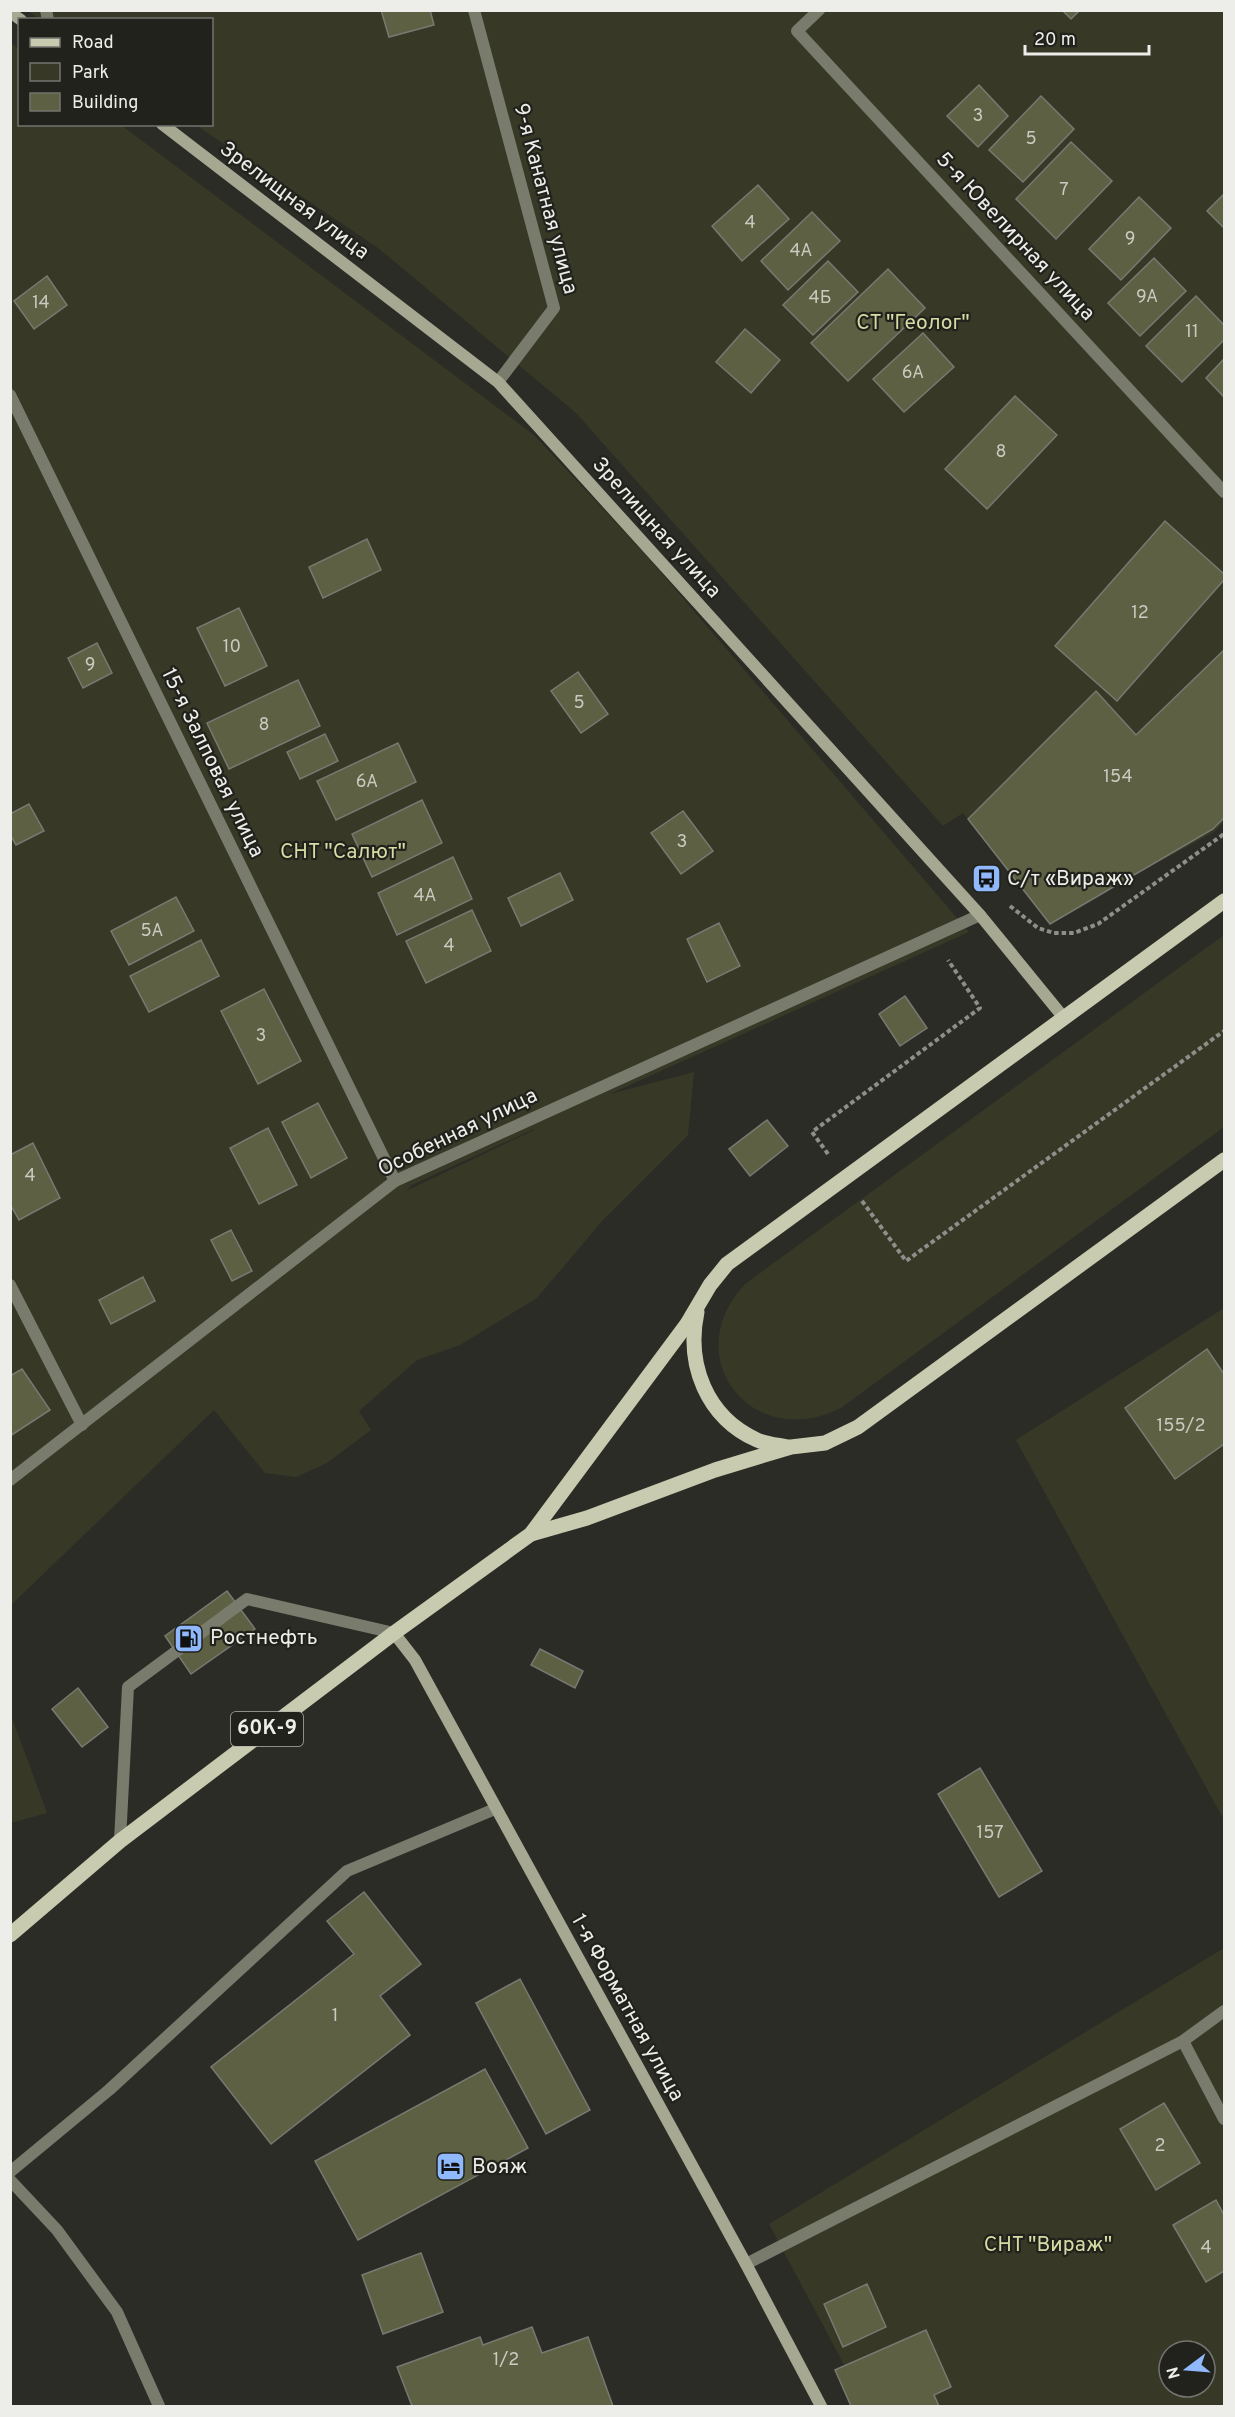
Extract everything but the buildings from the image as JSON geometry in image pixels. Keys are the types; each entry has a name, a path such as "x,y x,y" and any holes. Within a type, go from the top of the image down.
{"main road":[{"path":"531,1534 699,1306 710,1285 727,1264 1224,901"},
{"path":"531,1534 587,1518 715,1470 791,1447 825,1443 858,1427 1224,1160"},
{"path":"699,1306 693,1330 694,1357 702,1388 716,1408 732,1424 757,1440 791,1447"},
{"name":"60К-9","path":"10,1935 120,1841 393,1633 531,1534"}],"street":[{"name":"9-я Канатная улица","path":"474,10 554,308 498,382"},
{"name":"5-я Ювелирная улица","path":"819,10 797,31 1224,492"},
{"name":"Зрелищная улица","path":"165,126 498,382 980,915 1064,1018"},
{"name":"15-я Залповая улица","path":"10,395 395,1181"},
{"name":"Особенная улица","path":"10,1480 395,1181 980,915"},
{"path":"10,1285 82,1425"},
{"path":"120,1841 128,1687 247,1599 393,1633"},
{"name":"1-я Форматная улица","path":"393,1633 415,1660 746,2264 821,2406"},
{"path":"10,2172 109,2090 347,1871 495,1809"},
{"path":"746,2264 1183,2041 1224,2011"},
{"path":"1183,2041 1224,2119"},
{"path":"10,2180 57,2230 117,2312 159,2406"}],"green space":[{"name":"СТ \"Геолог\"","path":"28,11 1224,11 1224,822 1214,832 1049,922 963,813 943,826 576,413 378,248 197,126 213,126 213,18 38,18"},
{"name":"СНТ \"Салют\"","path":"10,42 18,48 18,126 122,126 534,435 645,554 969,932 610,1094 694,1072 688,1135 603,1220 537,1298 460,1345 417,1360 359,1411 371,1430 327,1463 296,1477 265,1473 214,1410 11,1605","holes":["534,1129 534,1130 406,1191 412,1185"]},
{"path":"1224,935 1224,1127 841,1408 808,1419 778,1418 753,1408 734,1390 722,1367 719,1340 726,1312 745,1284"},
{"path":"1224,1308 1224,1820 1016,1440"},
{"path":"11,1715 47,1813 10,1823"},
{"name":"СНТ \"Вираж\"","path":"1224,1948 1224,2406 866,2406 769,2224"}],"place":[{"name":"С/т «Вираж»","path":"986,879"},
{"name":"Ростнефть","path":"189,1638"},
{"name":"Вояж","path":"451,2167"}]}
